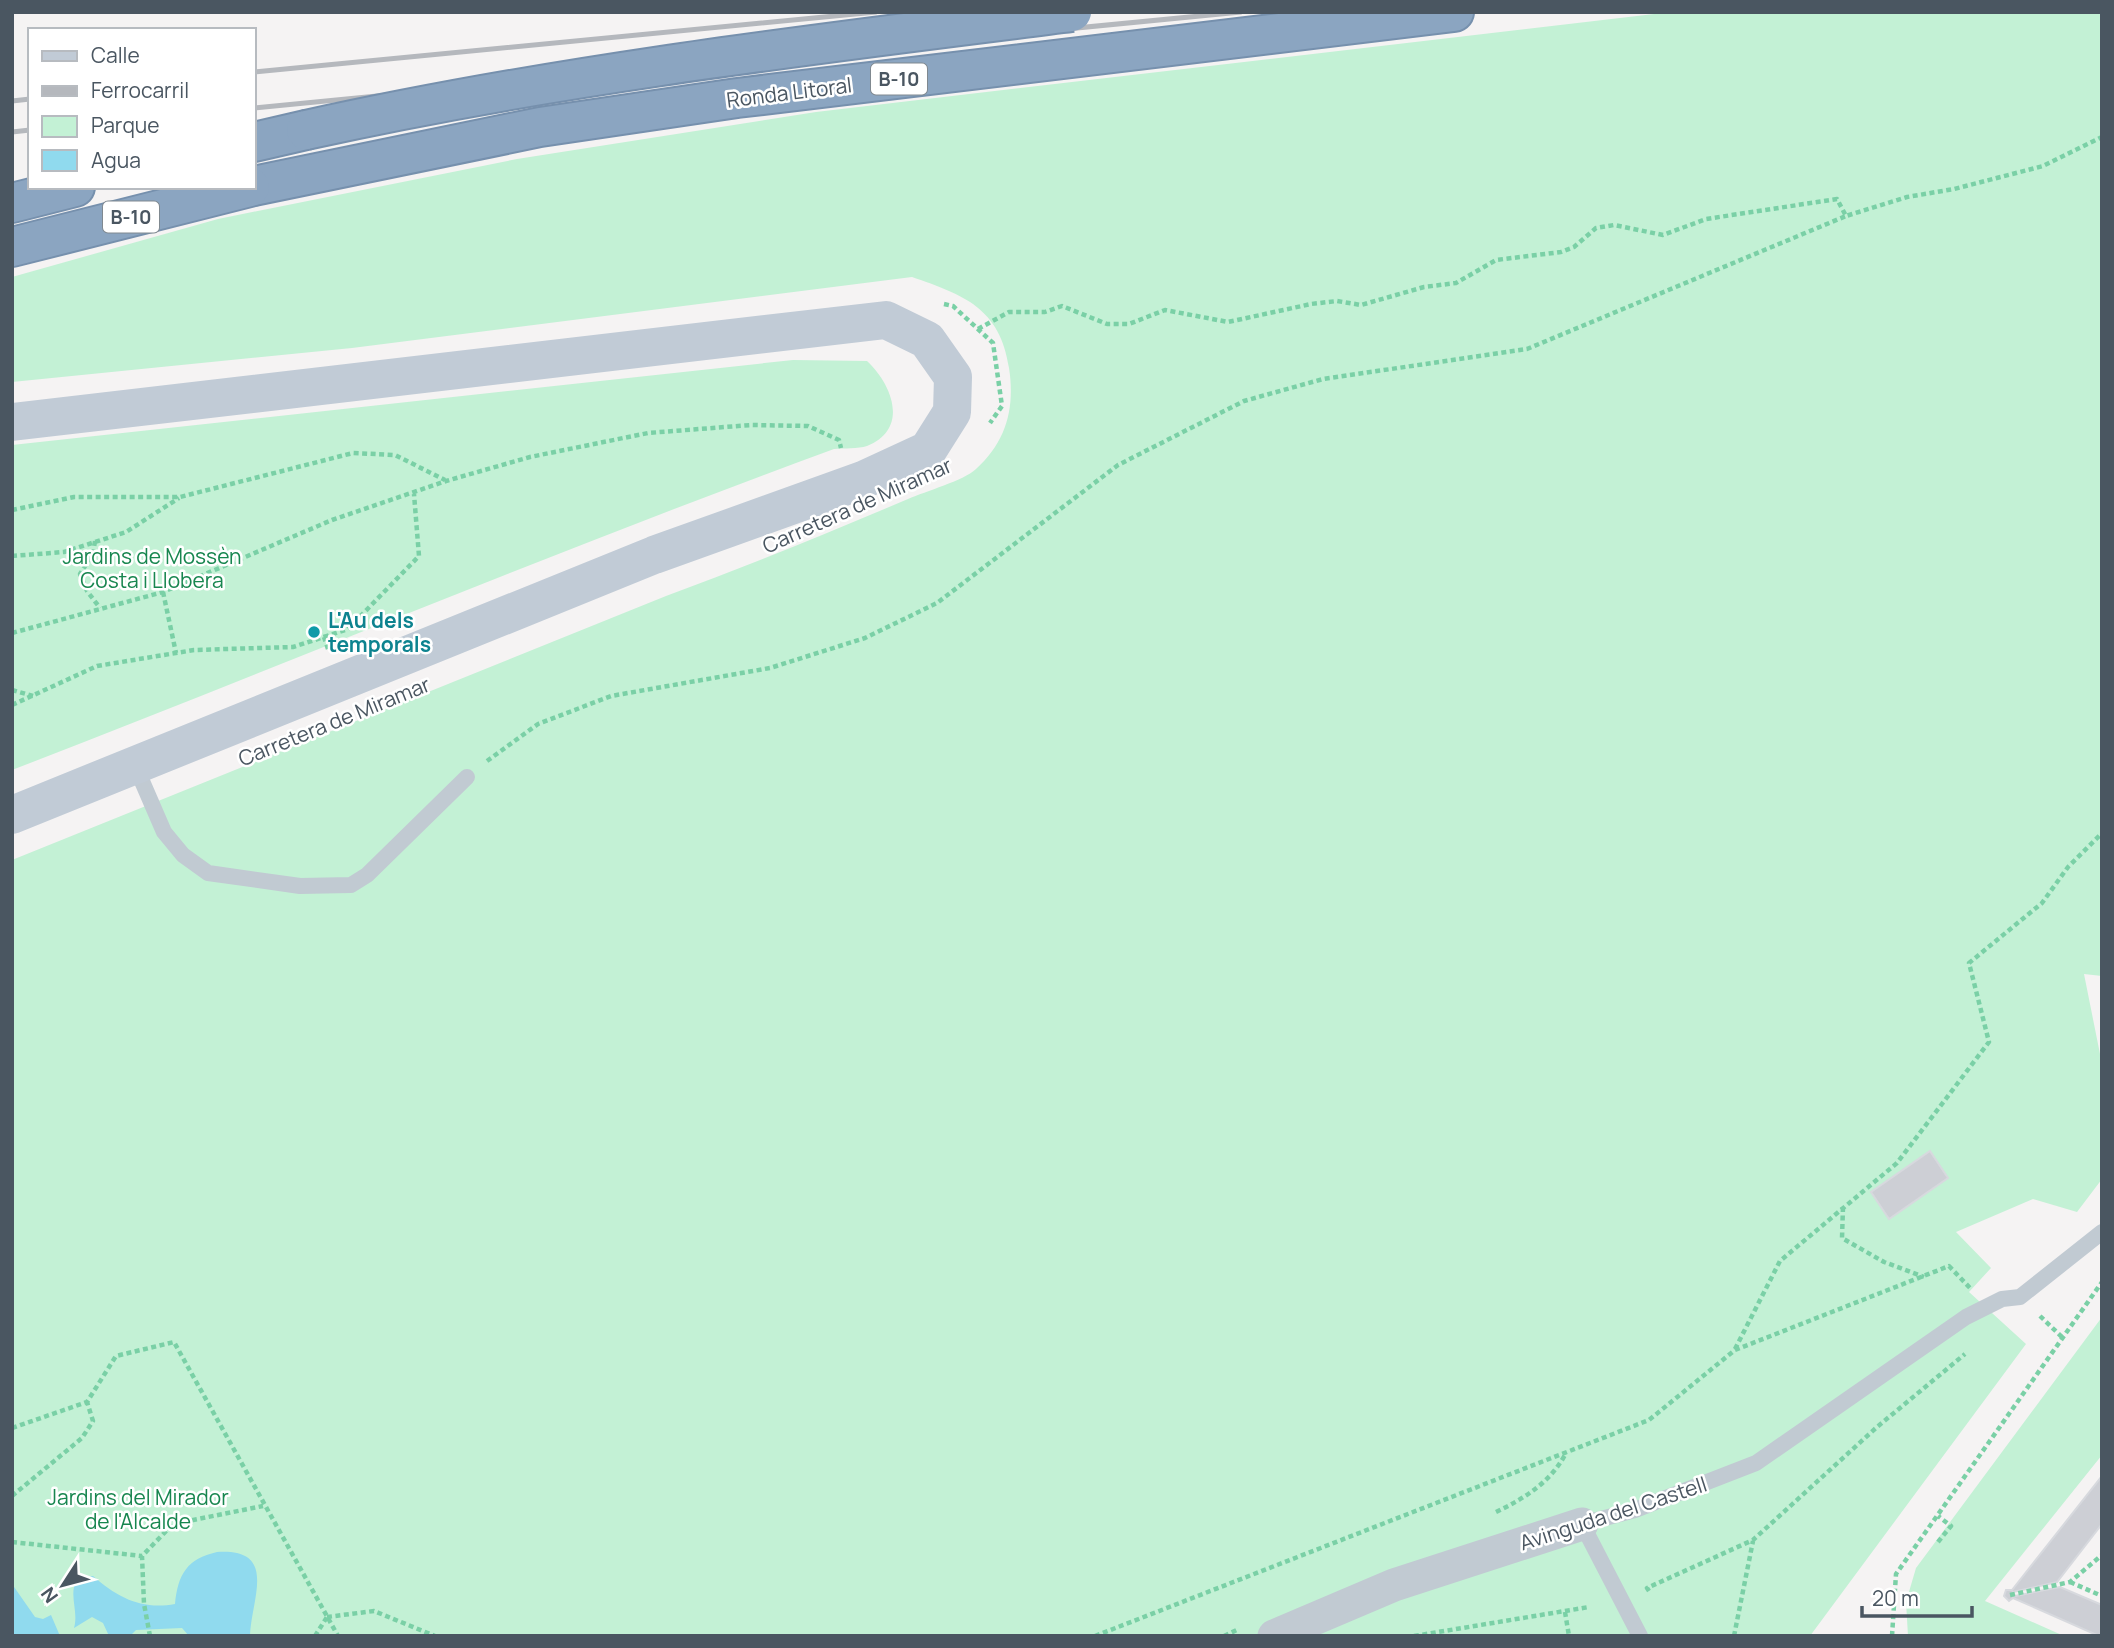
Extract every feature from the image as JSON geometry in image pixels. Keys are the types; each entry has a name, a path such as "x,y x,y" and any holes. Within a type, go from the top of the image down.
{"highway":[{"name":"Ronda Litoral","path":"256,141 421,105 642,67 1072,12"},
{"name":"Ronda Litoral","path":"258,185 540,127 684,106 1454,12"},
{"path":"12,203 67,189"},
{"name":"Ronda Litoral","path":"12,247 242,189"}],"street":[{"name":"Carretera de Miramar","path":"12,422 886,320 927,340 953,377 952,412 928,450 863,480 654,555 12,816"},
{"name":"Avinguda del Castell","path":"1274,1636 1394,1585 1582,1524"}],"lane":[{"path":"135,765 164,832 183,855 208,873 300,886 351,885 367,875 467,777"},
{"name":"Avinguda del Castell","path":"1582,1524 1635,1510 1756,1463 1966,1317 2002,1299 2020,1297 2102,1232"},
{"path":"1582,1524 1640,1636"}],"path":[{"path":"467,777 538,724 611,696 770,668 865,638 937,603 1118,465 1244,401 1323,379 1527,349 1846,216 1907,197 1954,189 2043,166 2102,137"},
{"path":"978,329 1009,312 1045,312 1062,306 1107,324 1129,324 1165,310 1228,322 1311,304 1337,301 1362,305 1423,287 1456,283 1496,260 1574,247 1596,228 1614,225 1663,235 1706,219 1837,199 1846,216"},
{"path":"941,303 953,306 993,343 1002,406 988,425"},
{"path":"12,633 163,592 332,520 446,481 530,457 648,433 738,426 807,426 838,440 843,452"},
{"path":"12,510 74,497 180,497 353,453 395,455 446,481"},
{"path":"12,705 97,666 176,653 293,647 348,629 419,556 414,494"},
{"path":"12,556 64,552 126,532 180,497"},
{"path":"95,541 93,554 80,573 87,591 100,608"},
{"path":"163,592 176,653"},
{"path":"324,637 331,656"},
{"path":"12,690 34,697"},
{"path":"1735,1350 1780,1261 1897,1163 1989,1042 1969,963 2042,903 2068,867 2102,833"},
{"path":"1843,1206 1842,1238 1884,1262 1924,1277"},
{"path":"1095,1636 1649,1420 1735,1350 1949,1266 1973,1291"},
{"path":"1892,1636 1896,1574 2102,1282"},
{"path":"2020,1297 2064,1339"},
{"path":"1647,1588 1753,1540 1877,1427 1978,1342 1981,1334 1966,1317"},
{"path":"12,1428 87,1402 116,1356 174,1342 263,1506 338,1636"},
{"path":"12,1496 82,1438 93,1420 87,1402"},
{"path":"150,1636 144,1604 142,1556 173,1524 263,1506"},
{"path":"1938,1516 1951,1526 1938,1542"},
{"path":"1734,1636 1753,1540"},
{"path":"12,1542 142,1556"},
{"path":"2010,1595 2070,1582 2102,1555"},
{"path":"2070,1582 2102,1596"},
{"path":"1414,1636 1589,1607"},
{"path":"327,1617 374,1611 435,1636"},
{"path":"1565,1612 1569,1636"},
{"path":"315,1636 327,1617"}],"green space":[{"name":"Jardins del Mirador de l'Alcalde","path":"1671,12 2102,12 2102,976 2084,974 2102,1064 2102,1179 2077,1212 2033,1199 1956,1232 1991,1268 1969,1292 2026,1344 1810,1636 12,1636 12,860 962,478 987,458 1002,435 1009,410 1011,382 1004,348 988,318 963,298 912,277 352,348 12,382 12,277 218,219 517,159 816,112"},
{"name":"Jardins de Mossèn Costa i Llobera","path":"793,360 867,361 884,382 889,394 892,418 889,429 867,446 834,449 731,487 12,770 12,445"},
{"path":"2102,1317 2102,1455 1985,1601 2064,1636 1908,1636 1906,1602 1916,1568"}],"water":[{"path":"217,1552 236,1553 248,1558 255,1567 257,1579 250,1636 189,1636 182,1628 136,1630 130,1636 109,1636 103,1623 92,1617 74,1628 73,1591 77,1579 93,1576 121,1596 141,1604 175,1604 179,1584 186,1569 198,1559"},
{"path":"12,1584 35,1617 43,1619 51,1615 60,1636 12,1636"}],"building":[{"path":"1930,1151 1948,1178 1889,1219 1871,1192"},
{"path":"2102,1476 2102,1524 2057,1582 2013,1592 2015,1596 2060,1587 2102,1605 2102,1636 2099,1636 2013,1598 2009,1601 2004,1596 2006,1590 2012,1590"}],"railway":[{"path":"256,72 876,12"},
{"path":"256,108 1241,12"},
{"path":"12,101 28,99"},
{"path":"12,132 28,130"}],"place":[{"name":"L'Au dels temporals","path":"314,632"}]}
